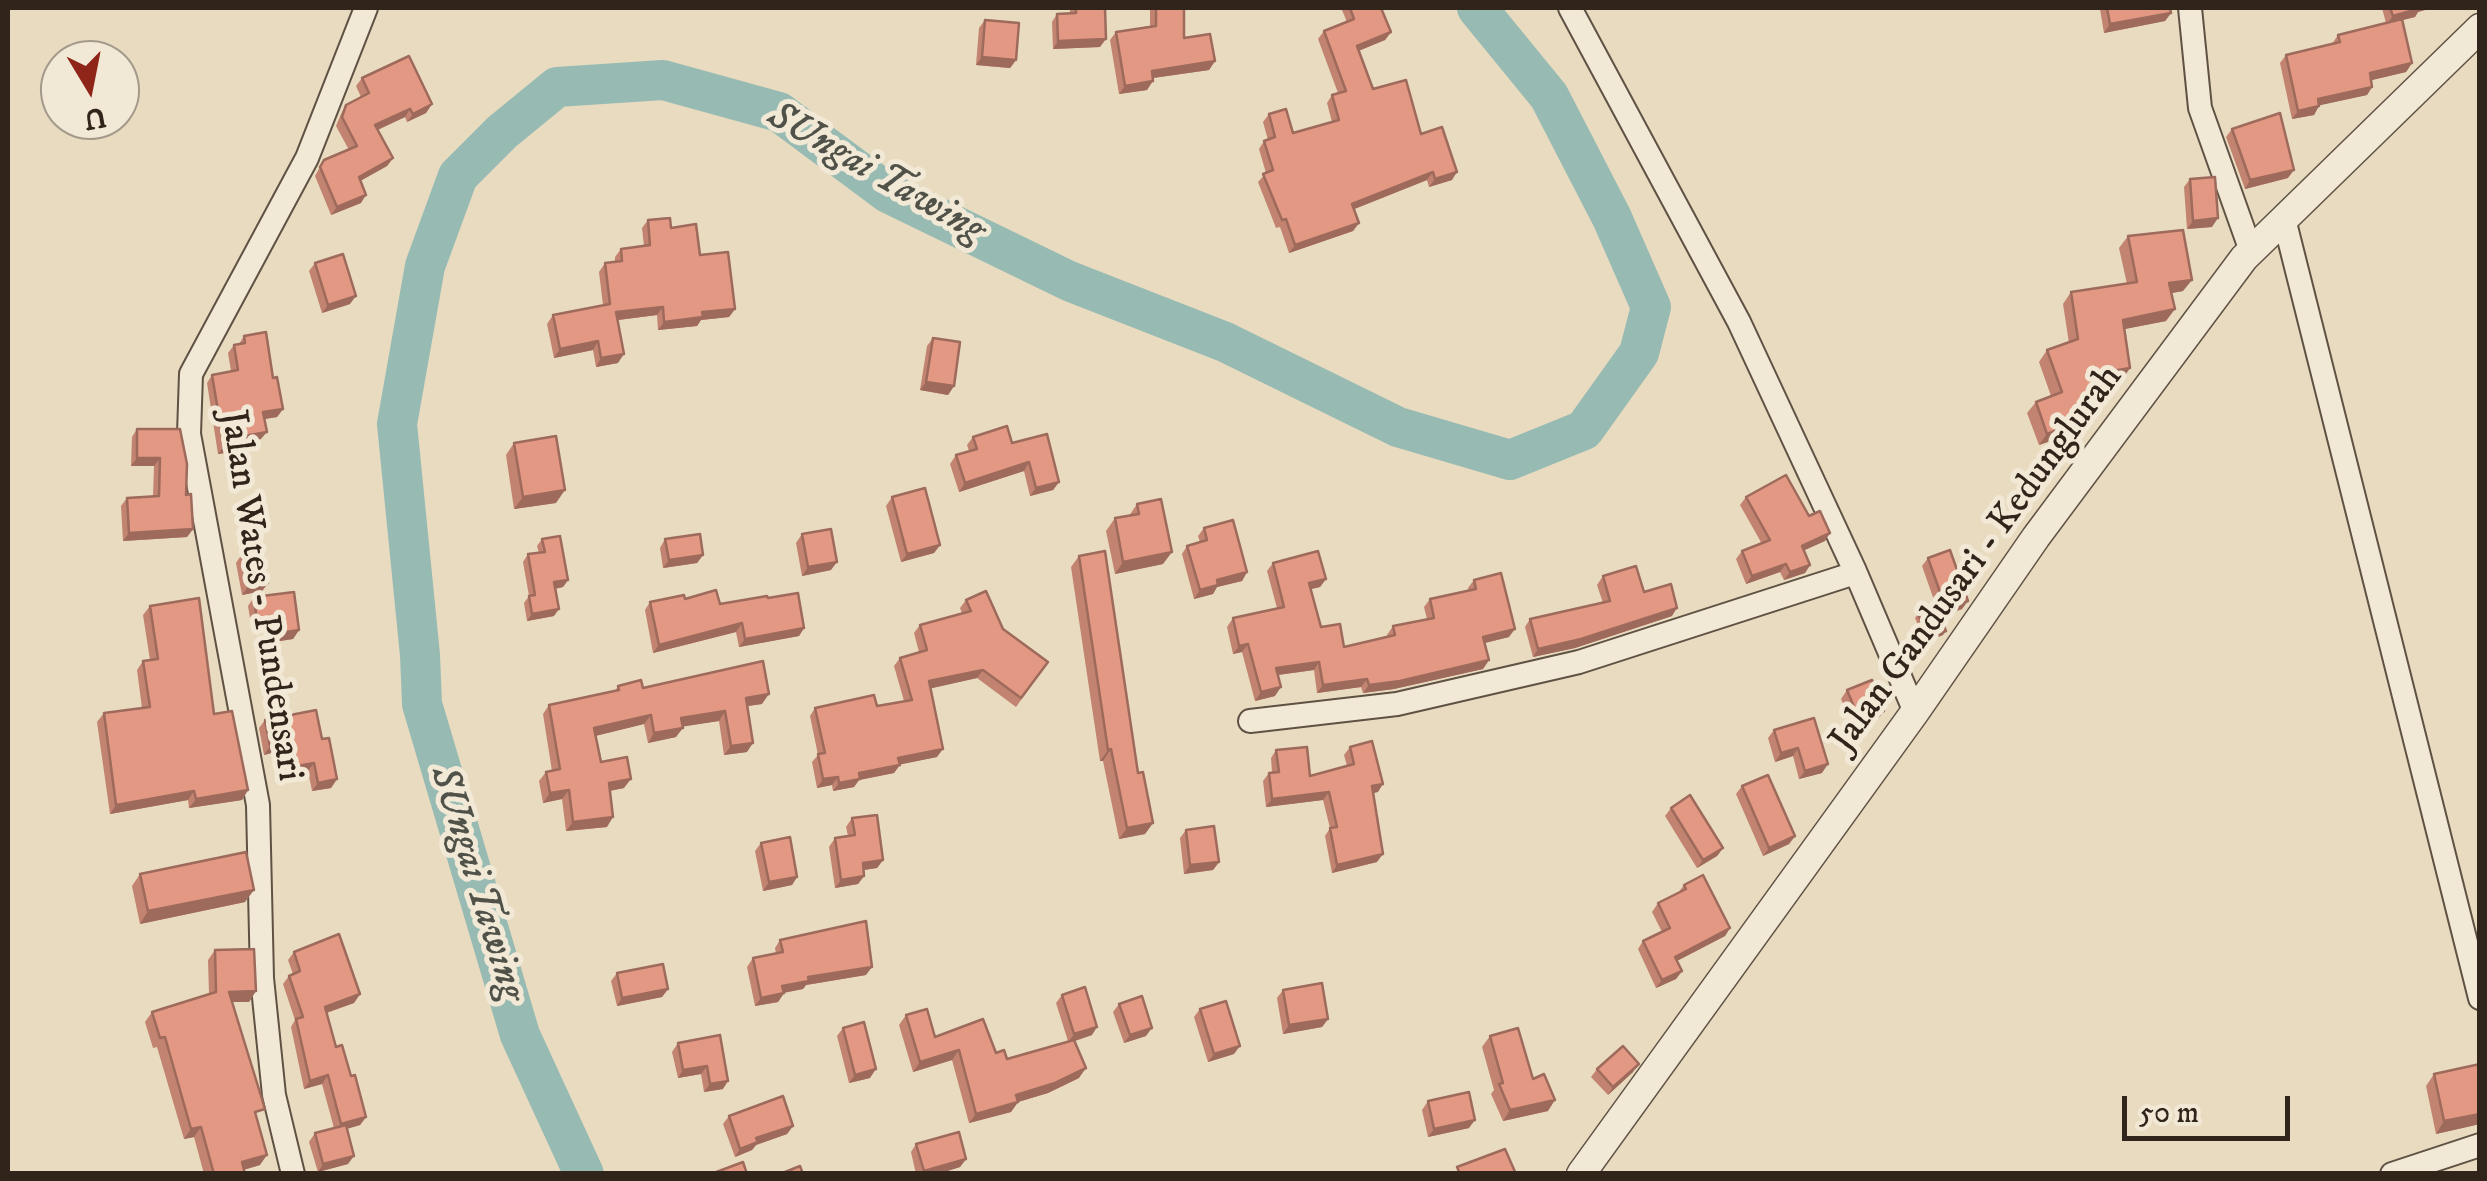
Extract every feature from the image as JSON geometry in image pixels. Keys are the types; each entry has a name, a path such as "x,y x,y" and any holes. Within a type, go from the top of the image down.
{"street":[{"name":"Jalan Wates - Pundensari","path":"293,1174 274,1095 262,978 258,805 189,434 192,374 307,158 366,8"},
{"path":"1570,8 1740,322 1856,573 1915,712"},
{"path":"2190,8 2200,108 2251,251"},
{"name":"Jalan Gandusari - Kedunglurah","path":"1581,1174 1915,712 2036,537 2251,251 2480,28"},
{"path":"2284,219 2480,998"},
{"path":"1250,722 1397,704 1579,662 1856,573"},
{"path":"2392,1174 2452,1163 2480,1145"}],"building":[{"path":"1076,8 1105,8 1106,39 1058,41 1057,14 1076,13"},
{"path":"1156,8 1184,8 1184,38 1210,34 1215,61 1152,71 1153,81 1125,86 1116,32 1156,26"},
{"path":"1350,8 1381,8 1391,32 1357,46 1373,89 1406,80 1421,134 1442,127 1457,172 1435,179 1433,172 1352,204 1359,223 1295,245 1263,174 1273,170 1264,141 1275,137 1269,114 1286,109 1293,133 1339,120 1332,95 1346,91 1324,31 1354,19"},
{"path":"2107,8 2170,8 2171,13 2110,24"},
{"path":"2390,8 2421,8 2393,16"},
{"path":"2402,19 2412,63 2370,73 2372,87 2318,99 2319,106 2298,111 2286,55 2340,42 2338,35"},
{"path":"985,20 1019,23 1016,60 982,57"},
{"path":"409,56 432,104 375,125 393,158 359,177 366,195 337,207 320,167 324,160 357,146 342,117 346,105 369,93 362,78"},
{"path":"2280,113 2294,170 2250,180 2232,129"},
{"path":"2215,177 2218,218 2193,221 2190,179"},
{"path":"670,218 671,228 696,224 700,255 728,252 735,309 664,322 663,307 616,312 624,354 601,358 598,341 560,349 553,315 610,304 605,263 622,261 621,249 650,245 648,220"},
{"path":"2183,230 2192,280 2169,283 2175,309 2123,320 2130,368 2100,373 2107,399 2088,404 2093,417 2047,434 2036,402 2062,392 2047,350 2078,339 2071,292 2137,282 2128,236"},
{"path":"343,254 356,296 328,305 315,263"},
{"path":"266,332 273,378 277,377 283,409 263,412 267,432 244,436 245,443 224,446 212,375 238,370 234,345 245,343 244,336"},
{"path":"933,338 960,342 954,386 926,382"},
{"path":"1007,426 1012,443 1047,434 1059,482 1036,488 1029,462 965,483 956,455 977,449 973,437"},
{"path":"137,429 180,429 193,529 129,533 127,498 159,496 160,458 137,458"},
{"path":"556,436 565,490 523,497 514,443"},
{"path":"1786,475 1809,516 1820,511 1830,533 1802,546 1810,565 1790,572 1786,564 1752,576 1742,551 1770,540 1746,497"},
{"path":"925,488 940,545 907,554 892,497"},
{"path":"1161,499 1172,552 1123,562 1115,518 1139,514 1137,504"},
{"path":"1233,520 1247,572 1217,580 1218,585 1200,590 1187,546 1207,540 1204,528"},
{"path":"831,529 837,562 808,567 802,534"},
{"path":"700,534 703,555 669,560 665,539"},
{"path":"560,536 568,580 554,582 559,609 532,614 529,596 535,595 528,554 545,552 542,539"},
{"path":"1950,550 1968,601 1946,609 1928,558"},
{"path":"262,551 268,583 248,587 242,554"},
{"path":"1105,551 1138,773 1143,772 1153,823 1127,828 1111,749 1108,750 1079,556"},
{"path":"1318,551 1326,579 1309,583 1321,627 1340,624 1344,647 1395,635 1393,626 1434,618 1430,599 1476,589 1474,580 1501,573 1515,629 1483,637 1489,660 1369,685 1367,679 1323,685 1319,662 1276,668 1281,687 1261,692 1248,644 1239,646 1233,618 1284,607 1273,563"},
{"path":"1636,566 1644,592 1671,584 1677,608 1538,649 1530,619 1610,601 1603,576"},
{"path":"716,590 720,604 798,593 804,628 745,639 742,623 659,645 650,602 684,595 685,599"},
{"path":"986,591 1003,629 1048,662 1021,698 983,670 929,681 943,749 898,758 900,765 859,773 860,779 839,783 838,777 823,779 818,754 825,753 815,708 874,695 877,706 912,700 900,658 927,650 920,625 971,611 966,600"},
{"path":"294,592 299,630 273,634 271,620 257,622 254,597"},
{"path":"199,598 214,714 232,711 248,790 196,799 194,791 116,805 104,713 150,707 143,661 158,659 150,606"},
{"path":"1936,607 1946,631 1928,638 1918,614"},
{"path":"763,661 769,694 746,698 753,743 731,746 725,711 681,718 683,728 654,733 651,715 594,728 601,762 627,757 631,779 609,783 613,817 573,822 569,790 550,793 546,772 560,769 549,705 619,690 618,686 641,680 643,688"},
{"path":"1872,680 1884,711 1860,721 1847,690"},
{"path":"316,710 322,739 329,738 337,779 318,783 314,763 286,768 281,744 270,746 265,720"},
{"path":"1814,718 1828,764 1805,771 1798,748 1781,753 1774,730"},
{"path":"1372,741 1383,784 1372,786 1383,854 1337,865 1330,828 1337,827 1329,792 1272,799 1269,773 1279,772 1276,750 1307,747 1310,776 1354,764 1350,747"},
{"path":"1768,775 1795,836 1769,848 1742,786"},
{"path":"1690,795 1723,848 1703,860 1671,808"},
{"path":"877,815 883,860 863,863 864,876 841,880 835,838 855,835 852,818"},
{"path":"1214,826 1219,862 1190,865 1186,830"},
{"path":"790,837 797,877 769,882 761,843"},
{"path":"246,852 254,890 148,911 140,874"},
{"path":"1703,875 1730,928 1675,957 1682,971 1662,980 1643,941 1670,928 1658,903"},
{"path":"866,921 872,967 808,977 809,981 782,986 784,993 761,998 753,958 783,952 780,940"},
{"path":"339,934 360,994 325,1007 336,1047 342,1045 351,1076 355,1075 366,1117 341,1124 328,1075 310,1081 296,1019 303,1017 289,976 300,971 294,952"},
{"path":"254,949 256,991 229,992 265,1109 255,1112 267,1155 242,1162 245,1174 214,1174 201,1127 191,1129 165,1037 160,1038 152,1012 216,992 215,950"},
{"path":"663,964 668,989 622,998 617,973"},
{"path":"1322,983 1328,1019 1289,1025 1283,990"},
{"path":"1085,987 1097,1027 1074,1034 1062,995"},
{"path":"1142,996 1152,1028 1130,1035 1119,1004"},
{"path":"1226,1001 1240,1046 1214,1054 1200,1009"},
{"path":"927,1009 935,1037 983,1019 996,1053 1004,1050 1007,1059 1074,1040 1086,1068 1016,1095 1018,1102 976,1114 959,1050 920,1062 906,1015"},
{"path":"864,1022 876,1069 855,1075 843,1028"},
{"path":"1518,1028 1533,1079 1544,1074 1555,1100 1510,1110 1499,1084 1503,1083 1490,1036"},
{"path":"720,1035 728,1081 710,1084 707,1066 683,1070 678,1043"},
{"path":"1623,1046 1639,1064 1613,1087 1597,1069"},
{"path":"2480,1064 2480,1114 2444,1121 2434,1074"},
{"path":"1469,1092 1475,1120 1434,1129 1428,1101"},
{"path":"783,1096 793,1126 756,1138 758,1142 740,1149 729,1116"},
{"path":"346,1125 354,1156 323,1164 315,1133"},
{"path":"959,1132 966,1159 924,1171 916,1144"},
{"path":"1505,1149 1516,1174 1460,1174 1457,1167"},
{"path":"743,1162 747,1174 711,1174"},
{"path":"800,1166 803,1174 780,1174"}],"waterway":[{"name":"SUngai Tawing","path":"584,1174 520,1035 422,704 397,424 425,266 458,176 502,132 557,87 663,80 779,112 888,193 1069,281 1225,342 1398,427 1510,460 1584,430 1639,353 1651,307 1612,218 1549,96 1477,8"}]}
